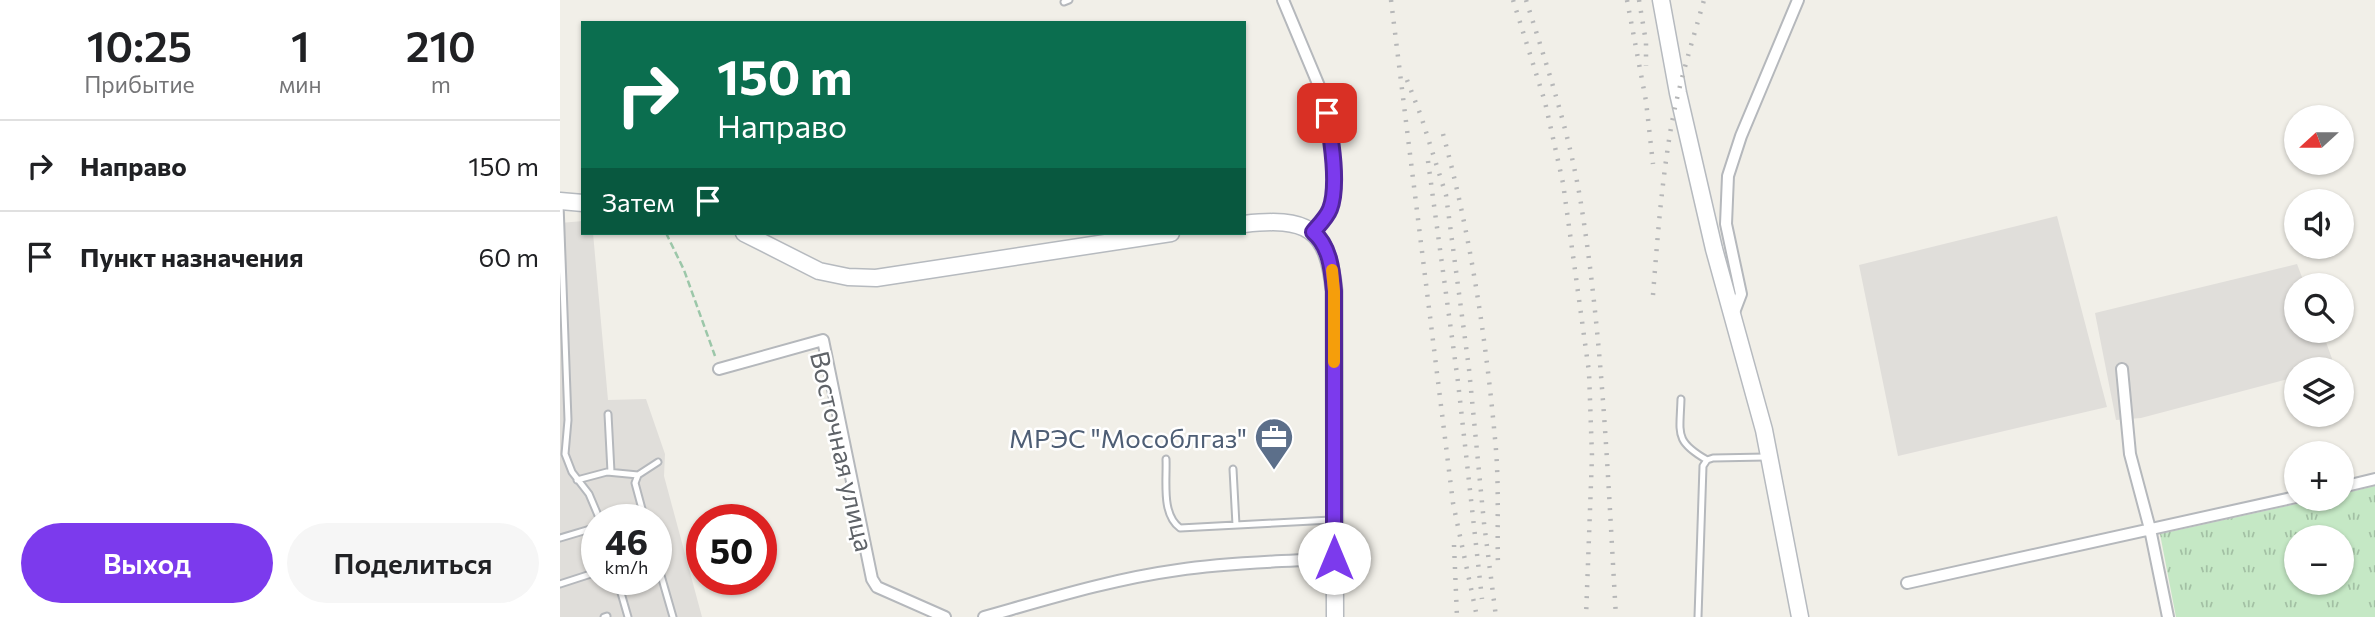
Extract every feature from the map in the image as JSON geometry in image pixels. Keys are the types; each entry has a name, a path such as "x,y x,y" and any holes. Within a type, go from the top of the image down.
{"main road":[{"path":"1661,0 1678,93 1708,225 1769,457 1800,617"},
{"path":"560,201 581,203"},
{"path":"1246,224 1286,222 1313,232 1321,240 1328,255 1334,291 1335,617"},
{"path":"748,235 818,271 848,277 876,278 1158,235"}],"street":[{"path":"1283,0 1318,86 1332,140 1334,192 1330,210 1313,232"},
{"path":"1732,315 1741,294 1726,225 1728,176 1741,136 1798,0"},
{"name":"Восточная улица","path":"719,369 823,340 872,579 877,587 945,617"},
{"path":"2122,369 2130,454 2150,529 2168,617"},
{"path":"2354,483 2375,479"},
{"path":"1907,583 2284,500"},
{"path":"984,617 1081,590 1181,569 1334,558"}],"lane":[{"path":"560,201 569,419 565,454 577,480 593,504"},
{"path":"1681,399 1681,436 1684,445 1691,451 1707,460 1769,457"},
{"path":"608,414 611,472"},
{"path":"1166,459 1168,508 1174,524 1180,528 1334,520"},
{"path":"1698,617 1702,476 1707,460"},
{"path":"641,504 635,483 638,475 658,462"},
{"path":"1233,469 1236,525"},
{"path":"577,480 611,472 638,475"},
{"path":"560,538 581,532"},
{"path":"560,584 581,577"},
{"path":"622,595 628,617"},
{"path":"667,595 673,617"}],"path":[{"path":"667,235 684,270 719,369"}],"shaded area":[{"path":"2057,216 2107,407 1898,456 1859,265"},
{"path":"581,221 581,235 593,235 608,400 646,399 665,454 664,476 672,504 581,504 581,595 672,595 672,506 686,558 686,595 696,595 702,617 560,617 560,223"},
{"path":"2297,264 2300,273 2284,273 2284,343 2326,343 2331,357 2284,357 2284,380 2141,418 2116,420 2095,313"}],"green space":[{"path":"2375,486 2375,617 2176,617 2160,534 2284,507 2284,511 2354,511 2354,491"}],"railway":[{"path":"1391,0 1453,503 1477,617"},
{"path":"1513,0 1545,102 1563,183 1589,372 1592,456 1586,617"},
{"path":"1526,0 1565,130 1582,210 1600,362 1616,617"},
{"path":"1627,0 1646,101 1653,164"},
{"path":"1639,0 1646,42 1646,66"},
{"path":"1653,295 1661,198 1672,122 1704,0"},
{"path":"1407,80 1446,195 1469,369 1496,617"},
{"path":"1443,134 1470,251 1488,371 1497,465 1498,567"},
{"path":"1428,161 1458,382 1482,599"},
{"path":"1454,545 1457,617"}],"slow traffic":[{"path":"1332,270 1334,362"}],"place":[{"name":"МРЭС \"Мособлгаз\"","path":"1274,471"}],"route":[{"path":"1327,113 1332,140 1334,192 1330,210 1313,232 1325,246 1334,291 1334,558"}]}
